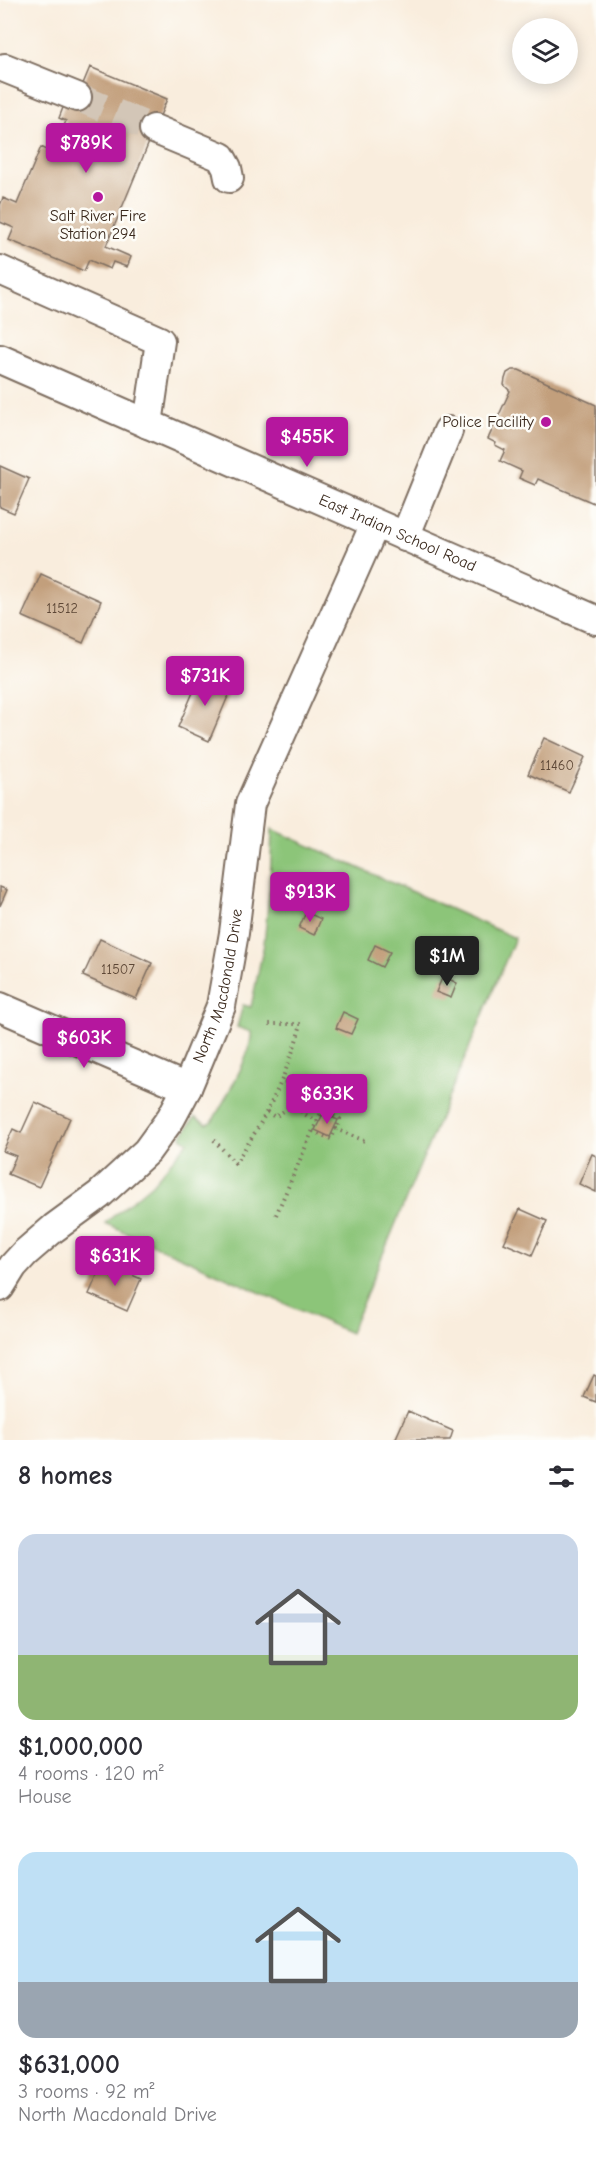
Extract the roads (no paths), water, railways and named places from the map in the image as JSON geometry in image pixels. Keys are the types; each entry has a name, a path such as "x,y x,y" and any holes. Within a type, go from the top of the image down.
{"street":[{"path":"5,68 77,97"},
{"path":"154,129 221,157 228,168 229,178"},
{"path":"0,270 160,341 148,424"},
{"name":"East Indian School Road","path":"0,359 596,620"},
{"path":"405,537 448,431"},
{"name":"North Macdonald Drive","path":"0,1287 13,1266 25,1253 99,1195 147,1150 171,1118 187,1089 221,1006 234,933 250,804 375,524"},
{"path":"0,1007 187,1089"}],"tunnel":[{"path":"77,97 154,129"}],"place":[{"name":"Salt River Fire Station 294","path":"98,197"},
{"name":"Police Facility","path":"546,422"}]}
